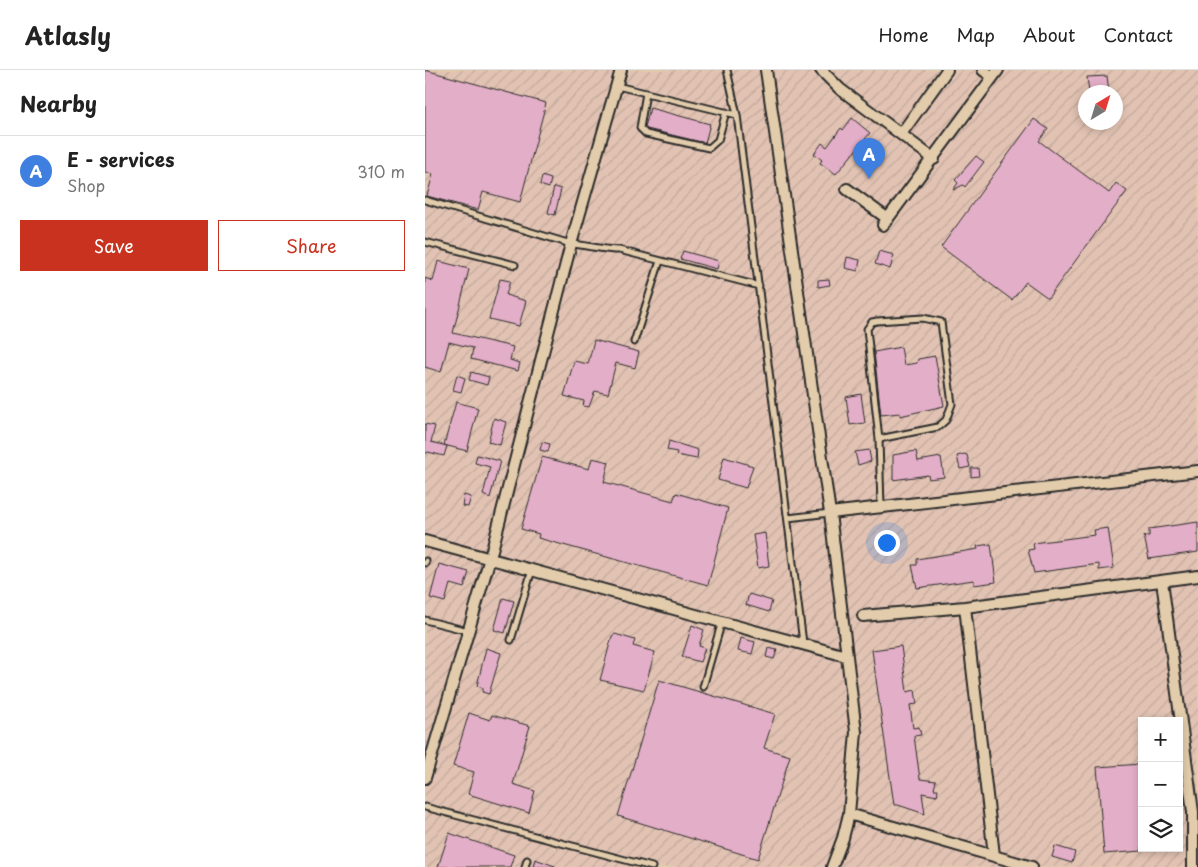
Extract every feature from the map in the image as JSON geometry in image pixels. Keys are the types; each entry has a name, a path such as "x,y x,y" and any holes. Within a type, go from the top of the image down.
{"street":[{"path":"425,778 490,558 571,244 621,70"},
{"path":"766,70 829,513 856,732 849,814 843,838 832,867"},
{"path":"821,70 840,88 934,159"},
{"path":"901,134 947,70"},
{"path":"847,189 886,222 996,74 983,70"},
{"path":"829,513 1198,471"},
{"path":"425,541 846,656"},
{"path":"863,616 965,607 1198,576"},
{"path":"1162,581 1195,812 1193,867"},
{"path":"965,607 994,855"},
{"path":"849,814 1033,867"}],"lane":[{"path":"727,70 737,115 803,643"},
{"path":"617,86 737,115"},
{"path":"646,93 640,128 646,134 709,148 718,140 726,112"},
{"path":"425,200 571,244 586,244 600,250 619,250 759,286"},
{"path":"425,242 515,266"},
{"path":"634,342 660,262"},
{"path":"879,439 938,427 946,420 952,404 941,322 923,318 877,321 872,322 867,329 879,439 881,507"},
{"path":"788,518 829,513"},
{"path":"511,640 532,569"},
{"path":"425,620 469,631"},
{"path":"703,687 722,621"},
{"path":"425,807 652,867"},
{"path":"525,867 527,860"}],"shaded area":[{"path":"425,70 1198,70 1198,867 425,867"}],"building":[{"path":"425,70 546,103 520,202 483,192 478,210 427,196 433,174 425,172"},
{"path":"1107,76 1108,85 1088,85 1087,77"},
{"path":"650,108 710,124 705,143 647,129 645,127"},
{"path":"852,118 870,133 836,174 820,163 822,160 814,154 822,143 827,147 841,128 843,130"},
{"path":"1034,119 1048,129 1039,141 1109,193 1116,183 1127,191 1048,298 1026,282 1012,300 941,247"},
{"path":"976,156 984,162 965,187 963,185 953,190 958,183 955,180"},
{"path":"542,176 551,179 549,188 540,185"},
{"path":"554,187 561,189 555,215 548,213"},
{"path":"683,251 719,261 717,269 680,259"},
{"path":"879,251 894,255 890,269 875,264"},
{"path":"847,257 860,260 858,271 845,268"},
{"path":"438,261 469,269 453,333 513,347 510,360 520,363 518,371 471,359 473,348 449,342 441,372 425,367 425,278 433,281"},
{"path":"500,279 510,281 506,295 526,301 519,326 489,319"},
{"path":"829,279 830,285 818,287 818,280"},
{"path":"594,340 639,352 635,368 616,363 608,394 595,391 589,407 583,406 584,401 564,396 574,361 588,364"},
{"path":"901,347 904,365 917,363 918,359 935,356 944,406 900,416 900,413 881,415 874,352"},
{"path":"471,372 489,377 487,385 469,380"},
{"path":"457,375 465,378 461,392 453,390"},
{"path":"861,394 865,423 850,425 846,397"},
{"path":"456,402 478,408 467,451 444,445"},
{"path":"494,418 506,422 500,445 488,442"},
{"path":"425,424 435,426 431,442 447,446 444,456 428,452 425,454"},
{"path":"669,441 698,450 697,459 676,455 677,452 667,450"},
{"path":"542,442 550,444 548,452 540,450"},
{"path":"869,450 871,461 858,465 855,452"},
{"path":"916,451 918,461 941,457 944,477 929,479 928,475 893,480 893,455"},
{"path":"477,455 500,461 490,498 483,495 490,467 475,463"},
{"path":"967,455 970,467 960,469 957,456"},
{"path":"542,457 589,469 592,458 609,462 604,482 673,501 676,493 728,508 708,585 538,538 539,534 521,529"},
{"path":"724,457 753,466 746,488 718,480"},
{"path":"971,468 978,468 979,476 971,477"},
{"path":"464,495 471,497 468,507 462,506"},
{"path":"1198,522 1198,552 1149,559 1144,536 1149,536 1149,529"},
{"path":"1108,528 1114,568 1099,570 1099,564 1034,573 1028,550 1034,549 1033,543 1095,535 1094,530"},
{"path":"765,533 769,566 758,568 753,535"},
{"path":"991,544 996,582 974,585 974,580 917,588 912,565 917,565 917,559 978,549 977,546"},
{"path":"439,564 469,572 464,588 450,584 445,602 430,598"},
{"path":"749,594 772,601 769,612 746,605"},
{"path":"503,598 514,601 505,633 494,630"},
{"path":"692,625 704,630 699,646 705,648 700,662 682,657"},
{"path":"615,634 635,640 633,646 655,652 644,690 600,680 612,636"},
{"path":"741,638 755,642 752,654 738,651"},
{"path":"901,646 907,692 915,690 917,704 910,705 913,728 919,727 921,735 914,736 920,779 936,781 934,789 938,789 937,796 922,793 925,814 894,805 881,715 872,650"},
{"path":"486,648 501,653 489,694 482,692 483,688 477,686"},
{"path":"768,648 777,650 774,659 766,657"},
{"path":"659,680 775,714 764,748 790,756 758,859 618,816"},
{"path":"469,713 490,720 492,715 530,726 513,784 535,791 529,813 468,794 474,772 453,766"},
{"path":"1138,764 1138,851 1104,854 1097,767"},
{"path":"449,833 514,855 510,867 438,867"},
{"path":"1055,846 1075,852 1072,863 1052,857"},
{"path":"535,859 555,866 555,867 533,867"}],"place":[{"name":"E - services","path":"869,179"}]}
